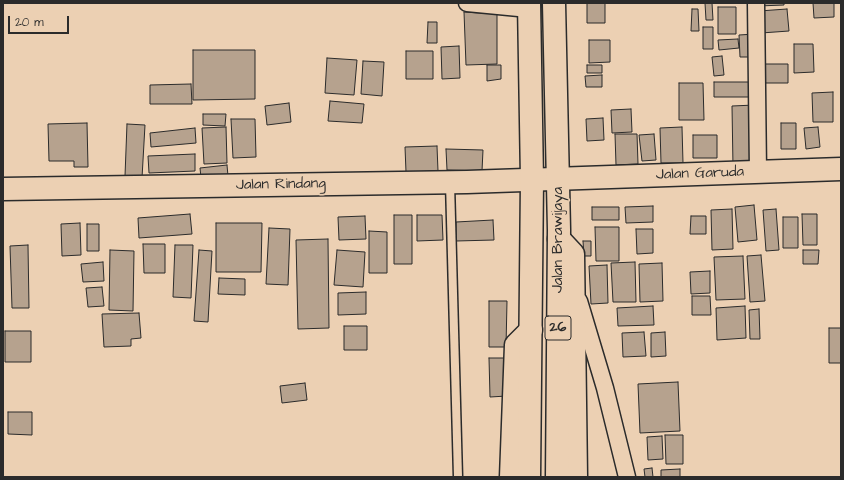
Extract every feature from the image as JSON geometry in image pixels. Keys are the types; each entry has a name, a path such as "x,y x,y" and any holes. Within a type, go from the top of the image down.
{"main road":[{"name":"Jalan Brawijaya","path":"554,3 559,179 556,477"},
{"name":"Jalan Brawijaya","path":"529,6 532,180 529,477"},
{"name":"Jalan Garuda","path":"559,179 841,169"},
{"name":"Jalan Rindang","path":"3,189 559,179"},
{"path":"559,239 573,254 576,477"},
{"path":"511,477 516,345 531,330"}],"street":[{"path":"467,3 529,6"},
{"path":"756,3 758,172"},
{"path":"573,283 605,388 627,477"}],"lane":[{"path":"450,182 458,477"}],"building":[{"path":"587,3 605,3 605,23 587,23"},
{"path":"705,3 712,3 713,20 706,20"},
{"path":"758,3 784,3 784,5 758,6"},
{"path":"813,3 834,3 834,17 814,18"},
{"path":"718,7 736,7 736,34 718,34"},
{"path":"692,9 698,9 699,31 691,31"},
{"path":"787,9 789,31 761,33 759,11"},
{"path":"464,12 497,14 497,64 466,65"},
{"path":"428,22 437,22 437,43 427,43"},
{"path":"703,27 713,27 713,49 703,49"},
{"path":"755,34 755,57 740,57 739,35"},
{"path":"738,39 739,48 719,50 718,40"},
{"path":"589,40 610,40 610,62 589,63"},
{"path":"794,44 813,44 814,72 794,73"},
{"path":"459,46 460,78 442,79 441,47"},
{"path":"193,50 255,50 255,99 193,100"},
{"path":"406,51 433,51 433,79 406,79"},
{"path":"722,56 724,75 714,76 712,57"},
{"path":"327,58 357,60 354,95 325,93"},
{"path":"363,61 384,62 382,96 361,94"},
{"path":"763,64 788,64 788,83 763,83"},
{"path":"487,65 501,65 501,79 487,81"},
{"path":"587,65 602,65 602,73 587,73"},
{"path":"602,75 602,87 586,87 585,76"},
{"path":"714,82 753,82 752,97 714,97"},
{"path":"679,83 703,83 704,120 679,120"},
{"path":"191,84 192,104 150,104 150,85"},
{"path":"833,92 833,122 813,122 812,93"},
{"path":"330,101 364,104 362,123 328,121"},
{"path":"289,103 291,122 267,125 265,106"},
{"path":"755,105 756,167 733,167 732,106"},
{"path":"631,109 632,132 612,133 611,110"},
{"path":"203,114 226,114 225,126 203,125"},
{"path":"603,118 604,140 587,141 586,119"},
{"path":"231,119 255,119 256,157 233,158"},
{"path":"87,123 88,167 74,167 74,161 49,161 48,124"},
{"path":"781,123 796,123 796,149 781,149"},
{"path":"127,124 145,125 142,178 125,176"},
{"path":"226,127 227,163 204,164 202,128"},
{"path":"682,127 683,163 661,163 660,128"},
{"path":"818,127 820,147 806,149 804,128"},
{"path":"195,128 196,143 151,147 150,133"},
{"path":"615,134 637,134 638,164 616,165"},
{"path":"654,134 656,160 642,161 639,135"},
{"path":"693,135 717,135 717,158 693,158"},
{"path":"437,146 438,171 406,172 405,147"},
{"path":"446,149 483,150 482,171 447,170"},
{"path":"195,154 195,171 149,173 148,156"},
{"path":"227,165 228,176 201,178 200,168"},
{"path":"754,205 757,240 738,242 735,207"},
{"path":"653,206 653,222 626,223 625,207"},
{"path":"592,207 619,207 619,220 592,220"},
{"path":"732,209 733,249 712,250 711,210"},
{"path":"776,209 779,250 766,251 763,210"},
{"path":"190,214 192,234 139,238 138,218"},
{"path":"802,214 817,214 817,245 803,245"},
{"path":"394,215 412,215 412,264 394,264"},
{"path":"417,215 442,215 443,240 417,241"},
{"path":"365,216 366,239 339,240 338,217"},
{"path":"691,216 706,216 706,234 690,234"},
{"path":"783,217 798,217 798,248 783,248"},
{"path":"493,220 494,240 456,241 456,222"},
{"path":"80,223 81,255 62,256 61,224"},
{"path":"216,223 262,223 261,272 216,272"},
{"path":"87,224 99,224 99,251 87,251"},
{"path":"595,227 619,227 619,261 596,261"},
{"path":"269,228 290,229 288,285 266,284"},
{"path":"636,229 653,229 653,253 637,254"},
{"path":"369,231 387,232 387,273 369,273"},
{"path":"328,239 329,328 298,329 296,240"},
{"path":"583,241 591,241 591,256 584,256"},
{"path":"143,244 165,244 165,273 144,273"},
{"path":"28,245 29,308 12,308 10,246"},
{"path":"175,245 193,245 191,298 173,297"},
{"path":"110,250 134,251 133,311 109,310"},
{"path":"199,250 212,251 208,322 194,321"},
{"path":"337,250 365,252 363,287 334,285"},
{"path":"803,250 819,250 818,264 803,264"},
{"path":"761,255 765,301 750,302 747,256"},
{"path":"743,256 745,299 716,300 714,257"},
{"path":"103,262 104,281 83,282 81,264"},
{"path":"635,262 636,302 613,302 611,263"},
{"path":"662,263 663,301 640,302 639,264"},
{"path":"607,265 608,303 591,304 589,266"},
{"path":"710,271 710,293 691,294 690,272"},
{"path":"219,278 245,279 245,295 218,294"},
{"path":"102,287 104,306 88,307 86,288"},
{"path":"366,292 366,314 338,315 338,293"},
{"path":"692,296 710,296 711,315 692,315"},
{"path":"489,301 507,301 506,347 489,347"},
{"path":"653,306 654,325 618,326 617,308"},
{"path":"745,306 746,338 717,340 716,308"},
{"path":"759,309 760,339 750,339 749,310"},
{"path":"139,313 141,338 131,339 131,346 104,347 102,314"},
{"path":"344,326 367,326 367,350 344,350"},
{"path":"829,328 841,328 841,363 829,363"},
{"path":"5,331 31,331 31,362 5,362"},
{"path":"644,332 646,356 623,357 622,333"},
{"path":"665,332 666,356 651,357 651,333"},
{"path":"489,358 506,358 507,396 490,397"},
{"path":"678,382 680,431 640,433 638,384"},
{"path":"305,383 307,400 282,403 280,386"},
{"path":"8,412 32,412 32,435 8,434"},
{"path":"665,435 683,435 683,464 666,464"},
{"path":"662,436 663,459 648,460 647,437"},
{"path":"652,468 653,477 645,477 644,469"},
{"path":"680,469 680,477 661,477 661,470"}]}
